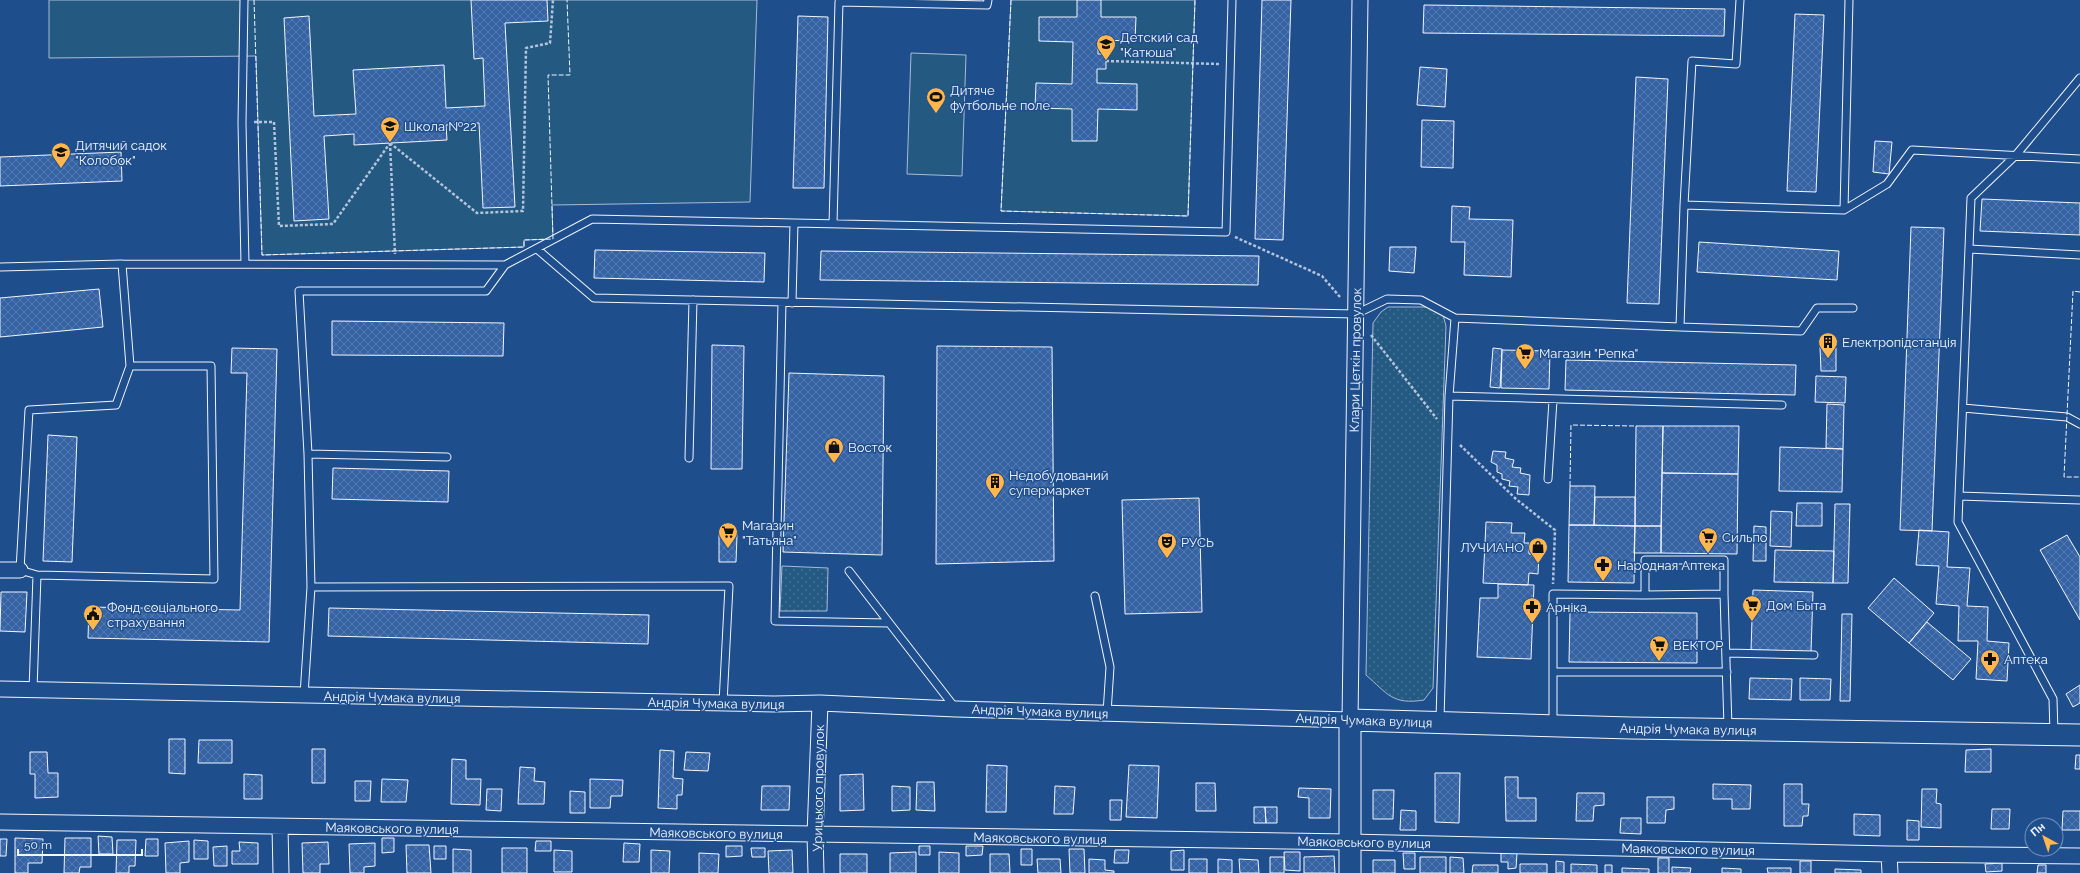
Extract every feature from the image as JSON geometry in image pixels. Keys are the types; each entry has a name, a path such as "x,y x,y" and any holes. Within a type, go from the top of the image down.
{"street":[{"name":"Клари Цеткін провулок","path":"1350,720 1360,0"},
{"path":"0,570 20,570"},
{"name":"Андрія Чумака вулиця","path":"0,689 723,703 820,703 956,709 1553,726 2080,736"},
{"name":"Урицького провулок","path":"816,873 815,835 820,703"},
{"path":"1350,720 1350,873"},
{"name":"Маяковського вулиця","path":"0,822 1349,842 1889,854 2080,856"},
{"path":"280,827 281,873"},
{"path":"1889,854 1890,873"}],"lane":[{"path":"244,0 242,123 245,264"},
{"path":"833,224 839,2 987,5 988,0"},
{"path":"0,267 122,264 504,265 592,219 1226,232 1232,0"},
{"path":"1680,327 1684,205 1692,61 1736,64 1740,0"},
{"path":"1844,210 1849,0"},
{"path":"2055,735 2053,699 1958,522 1971,198 2016,155 2080,78"},
{"path":"1684,205 1844,210 1887,184 1912,150 2080,159"},
{"path":"792,303 794,223"},
{"path":"537,249 594,298 1356,314 1387,299 1421,300 1455,318 1801,331 1817,308 1853,308"},
{"path":"1969,249 2080,255"},
{"path":"122,264 130,366 116,405 29,410 20,570 37,575 214,579 211,366 130,366"},
{"path":"304,695 311,587 308,454 299,291 486,291 504,265"},
{"path":"689,458 693,300"},
{"path":"782,302 774,621 889,623"},
{"path":"1440,722 1449,396 1455,318"},
{"path":"1449,396 1782,405"},
{"path":"1548,478 1553,400"},
{"path":"1963,408 2067,417 2080,424"},
{"path":"308,454 448,457"},
{"path":"1959,496 2080,500"},
{"path":"1645,595 1645,560 1724,560 1728,730"},
{"path":"849,571 956,709"},
{"path":"33,690 37,575"},
{"path":"311,587 729,586 723,703"},
{"path":"1553,726 1553,594 1724,594"},
{"path":"1094,596 1110,667 1108,713"},
{"path":"1727,653 1814,655"},
{"path":"1553,672 1726,672"}],"path":[{"path":"390,143 478,213 523,211 526,48 550,44 553,0"},
{"path":"1106,61 1230,64"},
{"path":"242,123 274,122 279,226 333,224 390,143"},
{"path":"390,143 396,264"},
{"path":"1226,232 1322,276 1356,314 1448,434 1516,499 1555,530 1553,594"}],"shaded area":[{"path":"49,0 757,0 750,202 552,205 553,239 524,240 524,247 262,255 256,56 49,58"},
{"path":"1011,0 1195,0 1188,216 1001,211"},
{"name":"Дитяче футбольне поле","path":"911,53 966,55 962,176 907,174"},
{"path":"1388,307 1429,307 1443,315 1446,326 1433,688 1424,700 1413,701 1405,701 1391,696 1366,675 1373,323 1381,312"},
{"path":"782,566 828,568 827,611 780,611"}],"building":[{"path":"471,0 547,0 548,21 505,23 515,207 483,208 479,123 446,125 447,140 354,145 354,134 324,136 329,219 294,221 284,18 309,16 314,116 356,114 353,70 444,65 446,108 485,106 483,58 474,59"},
{"path":"1077,0 1101,0 1101,17 1136,17 1135,41 1098,40 1098,54 1106,54 1106,69 1097,69 1097,83 1137,84 1137,110 1098,109 1097,141 1072,141 1072,109 1035,108 1036,83 1072,84 1073,42 1039,41 1039,17 1077,17"},
{"path":"1262,0 1291,0 1283,240 1255,239"},
{"path":"1424,5 1725,9 1724,36 1423,33"},
{"path":"1795,14 1824,15 1816,192 1787,191"},
{"path":"798,16 828,17 824,188 793,188"},
{"path":"1420,67 1447,69 1445,107 1417,105"},
{"path":"1636,77 1668,79 1659,304 1627,303"},
{"path":"1422,120 1454,121 1453,168 1421,167"},
{"path":"1875,141 1892,142 1889,174 1873,172"},
{"name":"Дитячий садок \"Колобок\"","path":"121,152 122,181 0,186 0,157"},
{"path":"1982,199 2080,203 2080,235 1980,231"},
{"path":"1452,206 1470,207 1469,219 1513,220 1511,277 1464,275 1465,242 1451,242"},
{"path":"1911,227 1944,228 1932,531 1900,530"},
{"path":"1699,242 1839,251 1837,280 1697,272"},
{"path":"1390,247 1416,247 1414,273 1389,271"},
{"path":"595,250 765,253 764,282 594,278"},
{"path":"821,251 1259,256 1258,285 820,280"},
{"path":"99,289 103,327 0,337 0,298"},
{"path":"332,321 504,323 503,356 332,355"},
{"path":"712,345 744,346 742,469 711,469"},
{"name":"Недобудований супермаркет","path":"937,346 1052,347 1054,561 936,564"},
{"name":"Електропідстанція","path":"1820,347 1836,348 1836,371 1821,371"},
{"path":"232,348 277,349 269,642 88,638 89,607 240,610 247,373 231,373"},
{"path":"1493,348 1502,349 1500,388 1490,387"},
{"name":"Магазин \"Репка\"","path":"1502,350 1550,351 1549,389 1501,388"},
{"path":"1566,360 1796,365 1795,395 1565,390"},
{"name":"Восток","path":"789,373 884,376 882,555 783,552"},
{"path":"1816,376 1846,377 1845,403 1815,402"},
{"path":"1827,404 1844,405 1843,449 1826,448"},
{"path":"1636,426 1663,426 1661,526 1635,526"},
{"path":"1663,426 1739,426 1738,474 1662,473"},
{"path":"48,435 77,437 72,562 43,561"},
{"path":"1780,447 1843,449 1842,492 1779,491"},
{"path":"1493,451 1506,452 1505,458 1514,460 1512,467 1521,468 1520,473 1530,475 1529,495 1517,494 1518,487 1509,486 1510,481 1502,479 1502,474 1497,472 1497,465 1491,462"},
{"path":"333,468 449,471 448,502 332,499"},
{"path":"1662,473 1738,474 1737,554 1661,553"},
{"path":"1570,486 1595,486 1594,525 1569,525"},
{"path":"1595,497 1635,497 1635,526 1594,525"},
{"path":"1199,498 1202,612 1125,614 1122,500"},
{"path":"1797,503 1822,503 1822,526 1796,526"},
{"path":"1835,504 1850,504 1848,583 1833,583"},
{"path":"1771,511 1792,512 1791,547 1770,546"},
{"path":"1486,522 1512,523 1511,533 1525,533 1524,543 1529,543 1529,554 1539,554 1538,574 1529,573 1528,585 1483,583"},
{"path":"1569,525 1635,526 1634,583 1568,582"},
{"path":"1635,526 1661,526 1661,553 1634,553"},
{"path":"1754,526 1766,527 1766,561 1753,561"},
{"path":"1919,530 1949,532 1947,567 1970,568 1967,606 1988,607 1987,641 2009,643 2007,681 1976,679 1978,641 1958,641 1959,606 1936,604 1939,566 1916,565"},
{"name":"Магазин \"Татьяна\"","path":"719,535 737,535 736,562 719,562"},
{"path":"2067,535 2080,557 2080,620 2040,550"},
{"path":"1775,550 1834,551 1833,583 1774,582"},
{"path":"1894,578 1934,613 1909,643 1868,608"},
{"path":"1498,584 1534,585 1531,659 1477,657 1480,598 1498,598"},
{"path":"1753,590 1813,592 1811,652 1751,650"},
{"path":"1,592 27,592 25,632 0,631"},
{"path":"329,608 649,615 648,644 328,636"},
{"path":"1570,612 1697,613 1697,663 1569,662"},
{"path":"1842,614 1852,614 1850,701 1840,701"},
{"path":"1927,622 1971,659 1953,680 1909,643"},
{"path":"1750,678 1792,679 1791,700 1749,699"},
{"path":"1800,678 1831,679 1830,700 1800,700"},
{"path":"2080,685 2080,703 2073,707 2066,694"},
{"path":"169,739 185,739 185,774 169,773"},
{"path":"199,740 232,740 232,763 198,763"},
{"path":"312,749 325,749 325,783 312,783"},
{"path":"1991,749 1991,772 1965,772 1966,750"},
{"path":"660,750 674,751 673,778 683,779 682,795 677,795 677,809 658,808"},
{"path":"30,752 47,752 48,773 58,773 58,797 35,798 35,774 30,774"},
{"path":"686,752 710,753 708,771 684,770"},
{"path":"2076,755 2080,755 2080,769 2075,769"},
{"path":"452,759 466,760 466,779 481,779 480,805 451,804"},
{"path":"987,765 1007,766 1006,812 986,812"},
{"path":"1129,765 1159,766 1157,818 1126,817"},
{"path":"520,767 535,768 534,781 545,782 544,804 518,804"},
{"path":"1435,773 1460,773 1459,823 1435,822"},
{"path":"244,774 262,775 262,799 244,799"},
{"path":"863,774 864,810 840,811 840,775"},
{"path":"1505,777 1518,777 1518,798 1536,798 1536,821 1506,821"},
{"path":"382,779 408,780 406,802 381,802"},
{"path":"590,779 623,780 622,796 611,796 610,808 590,808"},
{"path":"355,781 371,781 370,801 355,801"},
{"path":"917,782 934,782 935,811 916,810"},
{"path":"1196,783 1215,783 1216,811 1196,811"},
{"path":"1713,784 1751,785 1750,809 1732,809 1732,799 1713,799"},
{"path":"1784,784 1802,784 1802,804 1809,804 1808,816 1803,816 1802,826 1784,826"},
{"path":"762,786 790,786 789,810 761,810"},
{"path":"892,786 910,787 910,810 892,811"},
{"path":"1055,786 1075,787 1073,814 1054,814"},
{"path":"1299,788 1331,789 1330,818 1309,818 1309,798 1298,797"},
{"path":"487,789 502,789 501,811 486,810"},
{"path":"1922,789 1937,789 1936,803 1941,804 1941,828 1921,827"},
{"path":"1373,790 1394,790 1393,819 1373,819"},
{"path":"570,791 585,792 585,813 570,813"},
{"path":"1577,793 1604,793 1604,805 1594,806 1593,821 1576,821"},
{"path":"1647,797 1674,797 1674,809 1666,810 1665,823 1647,823"},
{"path":"1110,800 1122,800 1121,820 1110,820"},
{"path":"1254,807 1265,807 1266,823 1254,823"},
{"path":"1265,807 1277,807 1277,823 1266,823"},
{"path":"1992,809 2010,809 2009,829 1991,829"},
{"path":"1401,810 1416,811 1416,830 1400,830"},
{"path":"2063,811 2080,811 2080,830 2064,830 2064,817 2063,817"},
{"path":"1854,814 1880,815 1880,836 1854,835"},
{"path":"1621,818 1641,818 1641,834 1620,833"},
{"path":"1907,820 1919,821 1919,840 1907,840"},
{"path":"98,836 112,837 113,854 99,854"},
{"path":"15,838 43,839 42,863 28,863 28,873 15,873"},
{"path":"65,838 91,838 91,867 80,867 79,873 64,873"},
{"path":"382,838 394,838 394,852 382,853"},
{"path":"0,839 7,839 6,856 0,856"},
{"path":"146,839 158,839 158,856 145,856"},
{"path":"117,840 136,840 135,866 129,866 129,873 116,873"},
{"path":"194,840 208,841 208,859 194,859"},
{"path":"189,841 189,862 180,863 180,873 166,873 165,843"},
{"path":"536,841 551,841 551,851 535,851"},
{"path":"239,842 258,843 258,864 232,864 232,851 240,851"},
{"path":"328,842 329,864 320,864 320,873 303,873 302,843"},
{"path":"375,843 375,866 364,867 364,873 350,873 349,844"},
{"path":"624,843 640,844 639,862 623,862"},
{"path":"406,845 429,845 431,873 407,873"},
{"path":"227,846 227,866 214,866 213,847"},
{"path":"434,846 446,846 446,859 434,859"},
{"path":"726,846 742,846 742,856 726,857"},
{"path":"919,846 930,846 930,855 919,855"},
{"path":"966,846 983,846 982,855 966,856"},
{"path":"502,848 527,848 527,873 502,873"},
{"path":"751,848 765,848 765,857 752,857"},
{"path":"453,849 471,850 471,873 453,873"},
{"path":"1021,849 1032,849 1032,865 1021,865"},
{"path":"1069,849 1084,849 1085,873 1070,873"},
{"path":"554,850 572,851 572,872 554,872"},
{"path":"651,850 670,851 669,873 651,873"},
{"path":"792,850 793,873 769,873 768,851"},
{"path":"1115,850 1129,850 1128,863 1114,863"},
{"path":"1184,850 1184,870 1171,870 1171,851"},
{"path":"916,852 916,873 890,873 890,853"},
{"path":"939,852 959,853 959,873 939,873"},
{"path":"1284,852 1300,852 1300,871 1285,870"},
{"path":"699,853 719,854 718,873 699,873"},
{"path":"1403,853 1415,853 1415,869 1404,869"},
{"path":"1501,853 1517,853 1516,868 1508,869 1508,862 1501,862"},
{"path":"840,854 867,854 867,873 840,873"},
{"path":"990,854 1009,854 1010,873 990,873"},
{"path":"1334,856 1335,873 1304,873 1304,857"},
{"path":"1270,857 1284,857 1284,873 1270,873"},
{"path":"1420,857 1446,857 1446,873 1420,873"},
{"path":"1450,857 1463,858 1464,873 1450,873"},
{"path":"1658,858 1669,858 1669,873 1658,873"},
{"path":"1037,859 1060,859 1061,873 1038,873"},
{"path":"1089,859 1105,860 1105,870 1114,871 1114,873 1089,873"},
{"path":"1189,859 1207,859 1207,873 1189,873"},
{"path":"1218,859 1232,860 1232,873 1218,873"},
{"path":"1239,859 1258,860 1259,873 1240,873"},
{"path":"1373,860 1395,860 1395,873 1373,873"},
{"path":"1556,861 1564,862 1564,873 1556,873"},
{"path":"1800,861 1811,861 1811,873 1800,873"},
{"path":"2002,863 2002,871 1986,872 1985,864"},
{"path":"1520,864 1547,864 1547,873 1520,873"},
{"path":"1571,864 1597,865 1597,873 1571,873"},
{"path":"1473,865 1498,865 1498,873 1472,873"},
{"path":"1605,865 1612,865 1612,873 1605,873"},
{"path":"2038,865 2046,865 2046,873 2037,873"},
{"path":"1672,867 1691,868 1690,873 1672,873"},
{"path":"1622,868 1649,869 1649,873 1622,873"},
{"path":"1722,868 1741,869 1741,873 1722,873"},
{"path":"1767,868 1791,868 1791,873 1768,873"},
{"path":"1835,869 1861,870 1861,873 1835,873"}],"fence":[{"path":"254,0 262,255 524,247 524,240 553,239 548,75 570,75 567,0"},
{"path":"1011,0 1001,211 1188,216 1195,0"},
{"path":"2080,292 2073,291 2064,477 2080,477"},
{"path":"1570,486 1571,425 1636,426"}],"place":[{"name":"Детский сад \"Катюша\"","path":"1106,61"},
{"name":"Дитяче футбольне поле","path":"936,114"},
{"name":"Школа №22","path":"390,143"},
{"name":"Дитячий садок \"Колобок\"","path":"61,169"},
{"name":"Електропідстанція","path":"1828,359"},
{"name":"Магазин \"Репка\"","path":"1525,370"},
{"name":"Восток","path":"834,464"},
{"name":"Недобудований супермаркет","path":"995,499"},
{"name":"Магазин \"Татьяна\"","path":"728,549"},
{"name":"Сильпо","path":"1708,554"},
{"name":"РУСЬ","path":"1167,559"},
{"name":"ЛУЧИАНО","path":"1538,564"},
{"name":"Народная Аптека","path":"1603,582"},
{"name":"Дом Быта","path":"1752,622"},
{"name":"Арніка","path":"1532,624"},
{"name":"Фонд соціального страхування","path":"93,631"},
{"name":"ВЕКТОР","path":"1659,662"},
{"name":"Аптека","path":"1990,676"}]}
